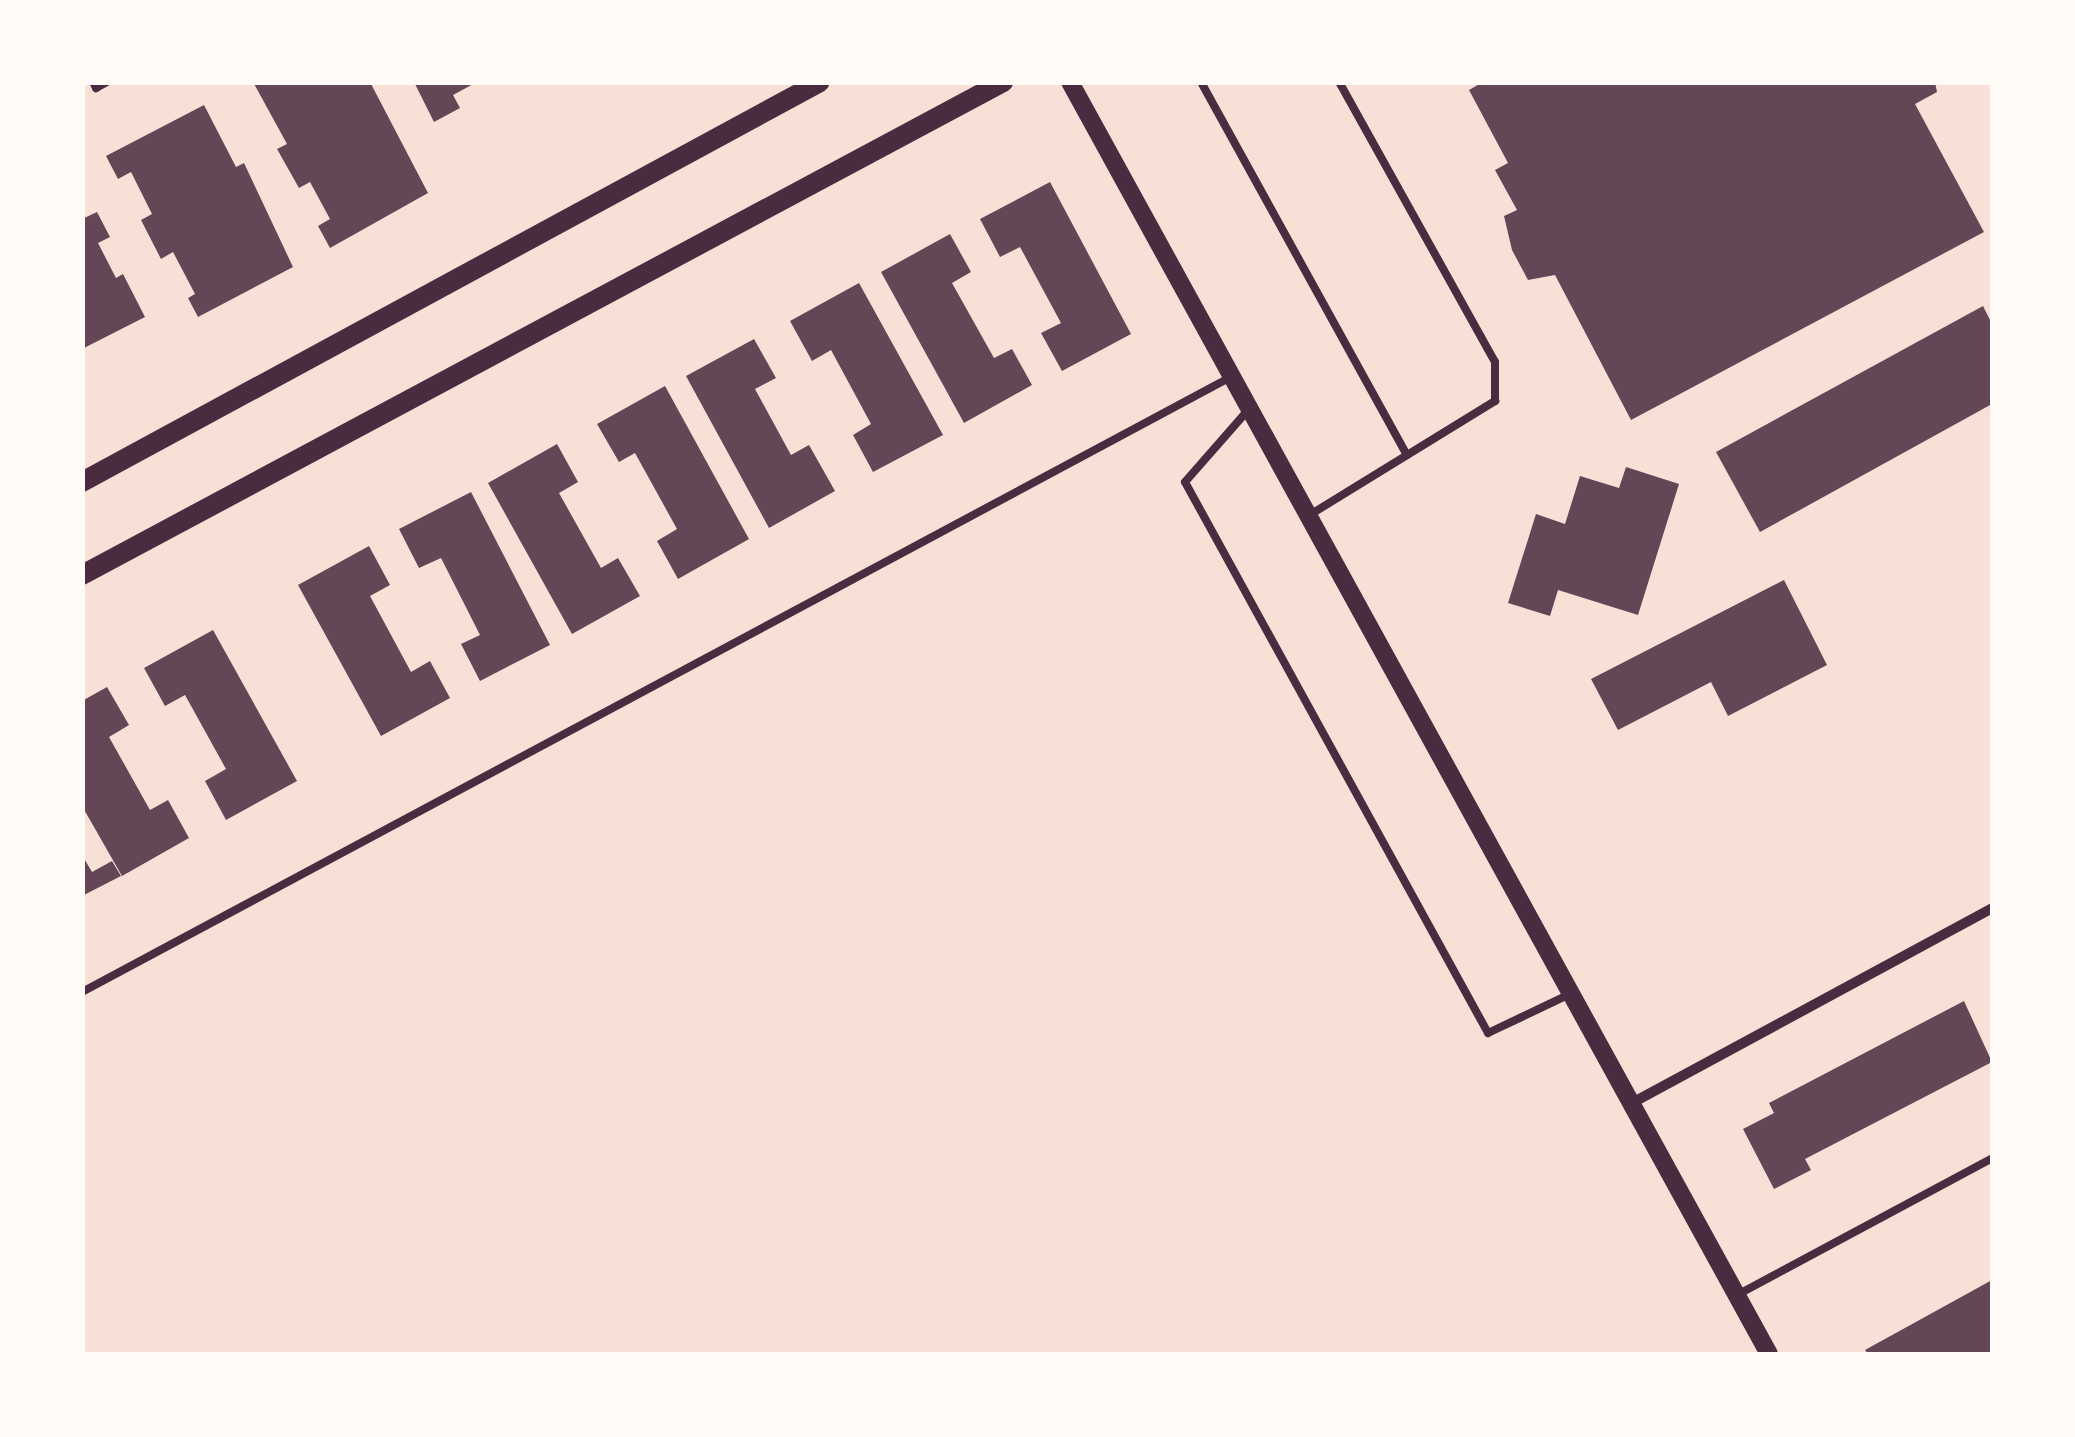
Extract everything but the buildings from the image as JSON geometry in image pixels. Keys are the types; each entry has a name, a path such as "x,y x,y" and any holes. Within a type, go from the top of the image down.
{"main road":[{"path":"82,482 820,82"},
{"path":"82,575 1003,82"}],"street":[{"path":"1070,82 1770,1354"},
{"path":"1632,1103 1992,908"}],"lane":[{"path":"93,82 96,88 107,82"},
{"path":"1201,82 1406,455"},
{"path":"1308,516 1494,402 1495,362 1338,82"},
{"path":"82,992 1231,377"},
{"path":"1249,409 1186,482 1488,1033 1571,993"},
{"path":"1737,1295 1992,1158"}]}
